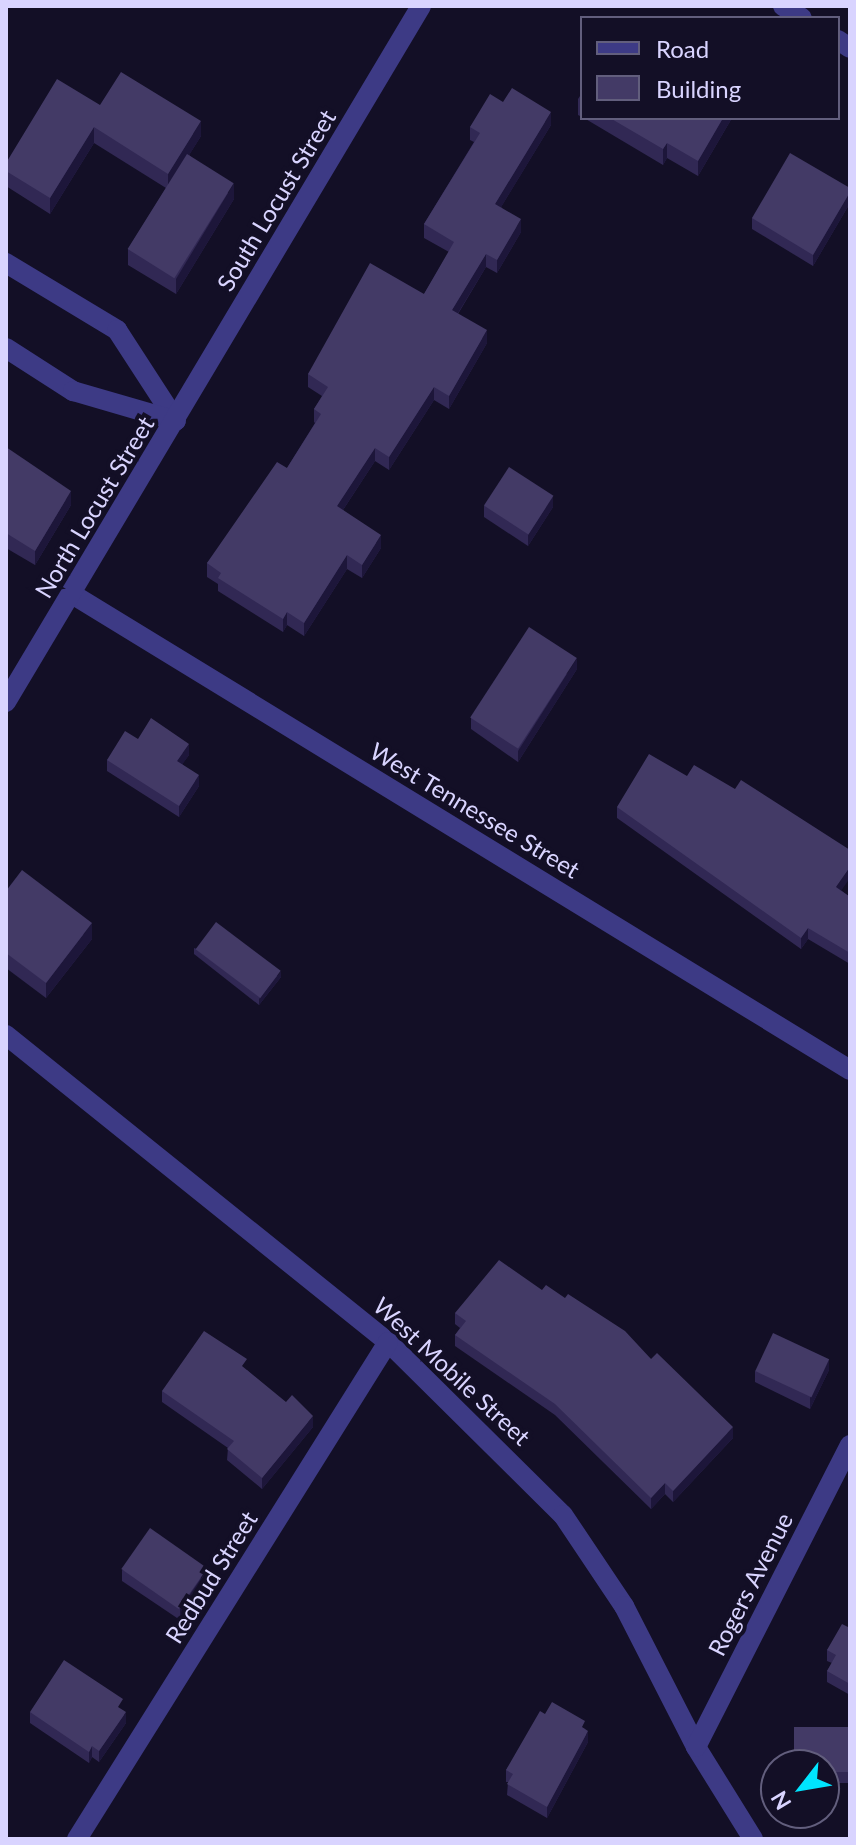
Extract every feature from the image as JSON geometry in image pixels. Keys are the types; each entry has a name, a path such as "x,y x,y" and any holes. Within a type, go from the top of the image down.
{"street":[{"name":"South Locust Street","path":"176,421 421,6"},
{"path":"6,263 117,330 176,421"},
{"path":"6,348 73,391 176,421"},
{"name":"North Locust Street","path":"6,702 176,421"},
{"name":"West Tennessee Street","path":"72,594 850,1070"},
{"name":"West Mobile Street","path":"6,1035 388,1342 563,1515 624,1606 696,1747 753,1839"},
{"name":"Redbud Street","path":"77,1839 388,1342"},
{"name":"Rogers Avenue","path":"696,1747 850,1445"}],"building":[{"path":"121,72 201,121 168,174 94,127 50,198 6,171 6,163 57,79 100,105"},
{"path":"512,88 551,112 495,204 521,219 497,260 486,254 452,310 487,330 449,396 434,387 389,457 375,448 337,506 381,535 362,565 347,555 304,623 287,612 283,619 218,578 221,573 207,563 277,462 287,468 321,414 314,409 328,387 308,374 370,263 424,294 454,242 424,224 480,133 470,127 490,94 503,102"},
{"path":"613,120 722,120 698,161 667,143 663,149"},
{"path":"790,153 850,188 813,255 752,218"},
{"path":"187,154 234,183 174,278 128,249"},
{"path":"6,447 71,491 35,551 6,533"},
{"path":"509,467 553,496 528,534 484,506"},
{"path":"529,627 577,658 518,749 470,718"},
{"path":"151,718 189,744 177,761 199,775 179,806 107,760 125,731 138,739"},
{"path":"649,754 687,776 694,765 735,789 741,780 850,850 850,867 836,887 850,897 850,953 808,928 801,938 617,807"},
{"path":"22,870 92,923 46,983 6,953 6,891"},
{"path":"216,922 281,971 260,998 196,949"},
{"path":"499,1260 542,1290 546,1285 565,1298 568,1294 625,1331 651,1359 657,1353 733,1427 673,1491 665,1483 651,1498 555,1404 455,1335 466,1321 455,1313"},
{"path":"204,1331 247,1359 242,1366 286,1402 292,1395 313,1416 262,1478 227,1449 234,1441 162,1391"},
{"path":"773,1333 829,1359 811,1397 755,1371"},
{"path":"150,1528 207,1568 179,1609 121,1569"},
{"path":"842,1624 850,1628 850,1684 827,1671 836,1655 827,1650"},
{"path":"64,1660 123,1699 118,1707 126,1712 99,1751 92,1746 89,1752 30,1712"},
{"path":"552,1702 585,1721 582,1727 588,1731 547,1807 507,1784 513,1774 506,1770 540,1711 545,1714"},
{"path":"794,1727 850,1727 850,1772 840,1772 840,1749 794,1749"}]}
